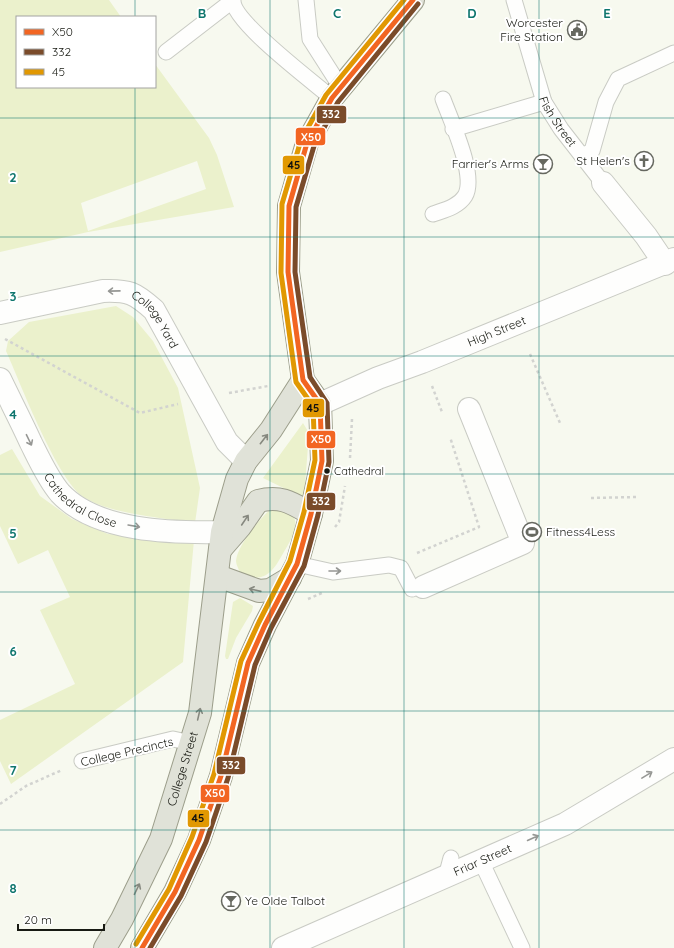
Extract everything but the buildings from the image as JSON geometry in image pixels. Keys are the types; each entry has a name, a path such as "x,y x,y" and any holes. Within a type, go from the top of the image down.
{"main road":[{"path":"142,948 175,892 199,840 221,776 248,663 265,625 293,571 312,514 322,461 320,404 302,380 288,272 289,206 307,143 336,92 414,0"},
{"name":"College Street","path":"105,948 122,919 161,839 200,713 218,576 221,541 237,479 246,461 271,430 302,380"},
{"path":"221,541 240,527 258,501 269,498 286,500 312,514"},
{"path":"218,576 259,591 270,590 293,571"}],"street":[{"name":"Fish Street","path":"603,183 669,262"},
{"name":"High Street","path":"320,404 378,378 422,362 669,262"},
{"name":"College Yard","path":"0,313 103,291 120,290 137,295 154,310 227,442 246,461"},
{"name":"Cathedral Close","path":"0,379 42,464 60,493 82,510 110,522 190,533 221,541"},
{"path":"417,588 524,544 498,482 512,476 503,454 489,459 469,409"},
{"name":"Friar Street","path":"283,948 449,867 481,861 566,824 674,759"}],"lane":[{"path":"166,52 233,0 248,26 262,40 336,92"},
{"path":"306,0 310,38 336,92"},
{"name":"Fish Street","path":"514,0 544,102 561,130 603,183"},
{"path":"582,156 592,151 606,102 618,79 674,53"},
{"path":"433,214 451,208 464,197 469,184 468,170 443,99"},
{"path":"453,129 544,102"},
{"path":"293,571 333,572 389,565 402,568 417,588"},
{"name":"College Precincts","path":"82,762 173,739 191,743"},
{"path":"481,861 522,948"}],"path":[{"path":"11,342 140,413 203,398 302,380"},
{"path":"530,354 560,423"},
{"path":"422,362 443,416"},
{"path":"389,565 479,526 448,430"},
{"path":"592,498 636,497"},
{"path":"306,600 327,591"},
{"name":"College Precincts","path":"0,804 26,786 82,762"}],"green space":[{"path":"0,0 109,0 120,16 16,16 16,88 156,88 156,65 209,138 217,155 234,207 88,232 0,252","holes":["197,161 206,189 88,231 81,203"]},
{"path":"116,306 133,317 153,341 178,388 200,488 195,523 123,512 85,498 74,489 52,453 6,351 8,341 29,322"},
{"path":"303,423 309,433 304,498 263,478"},
{"path":"12,449 40,496 72,519 108,534 194,540 183,662 11,784 0,761 0,720 75,684 40,610 70,597 48,550 18,564 0,526 0,455"},
{"path":"272,508 289,512 294,517 295,528 293,535 275,566 269,573 258,578 240,573 236,561 240,548 256,525"},
{"path":"240,598 253,606 252,611 236,638 228,659 226,659 225,656 233,602"}],"transit line":[{"name":"45","path":"136,944 169,889 192,837 214,774 241,661 290,561 304,512 315,460 313,406 296,382 281,273 282,204 301,140 326,95 404,0"},
{"name":"X50","path":"142,948 175,892 199,840 221,776 248,663 265,625 297,564 311,514 322,461 320,404 303,380 288,272 289,206 307,143 332,98 413,0"},
{"name":"332","path":"150,948 181,896 206,842 228,778 255,665 271,628 304,566 318,515 329,462 327,403 310,377 295,272 296,207 314,146 338,102 418,4"}],"place":[{"name":"Worcester Fire Station","path":"577,30"},
{"name":"St Helen's","path":"644,161"},
{"name":"Farrier's Arms","path":"543,164"},
{"name":"Cathedral","path":"327,471"},
{"name":"Fitness4Less","path":"532,532"},
{"name":"Ye Olde Talbot","path":"231,901"}]}
